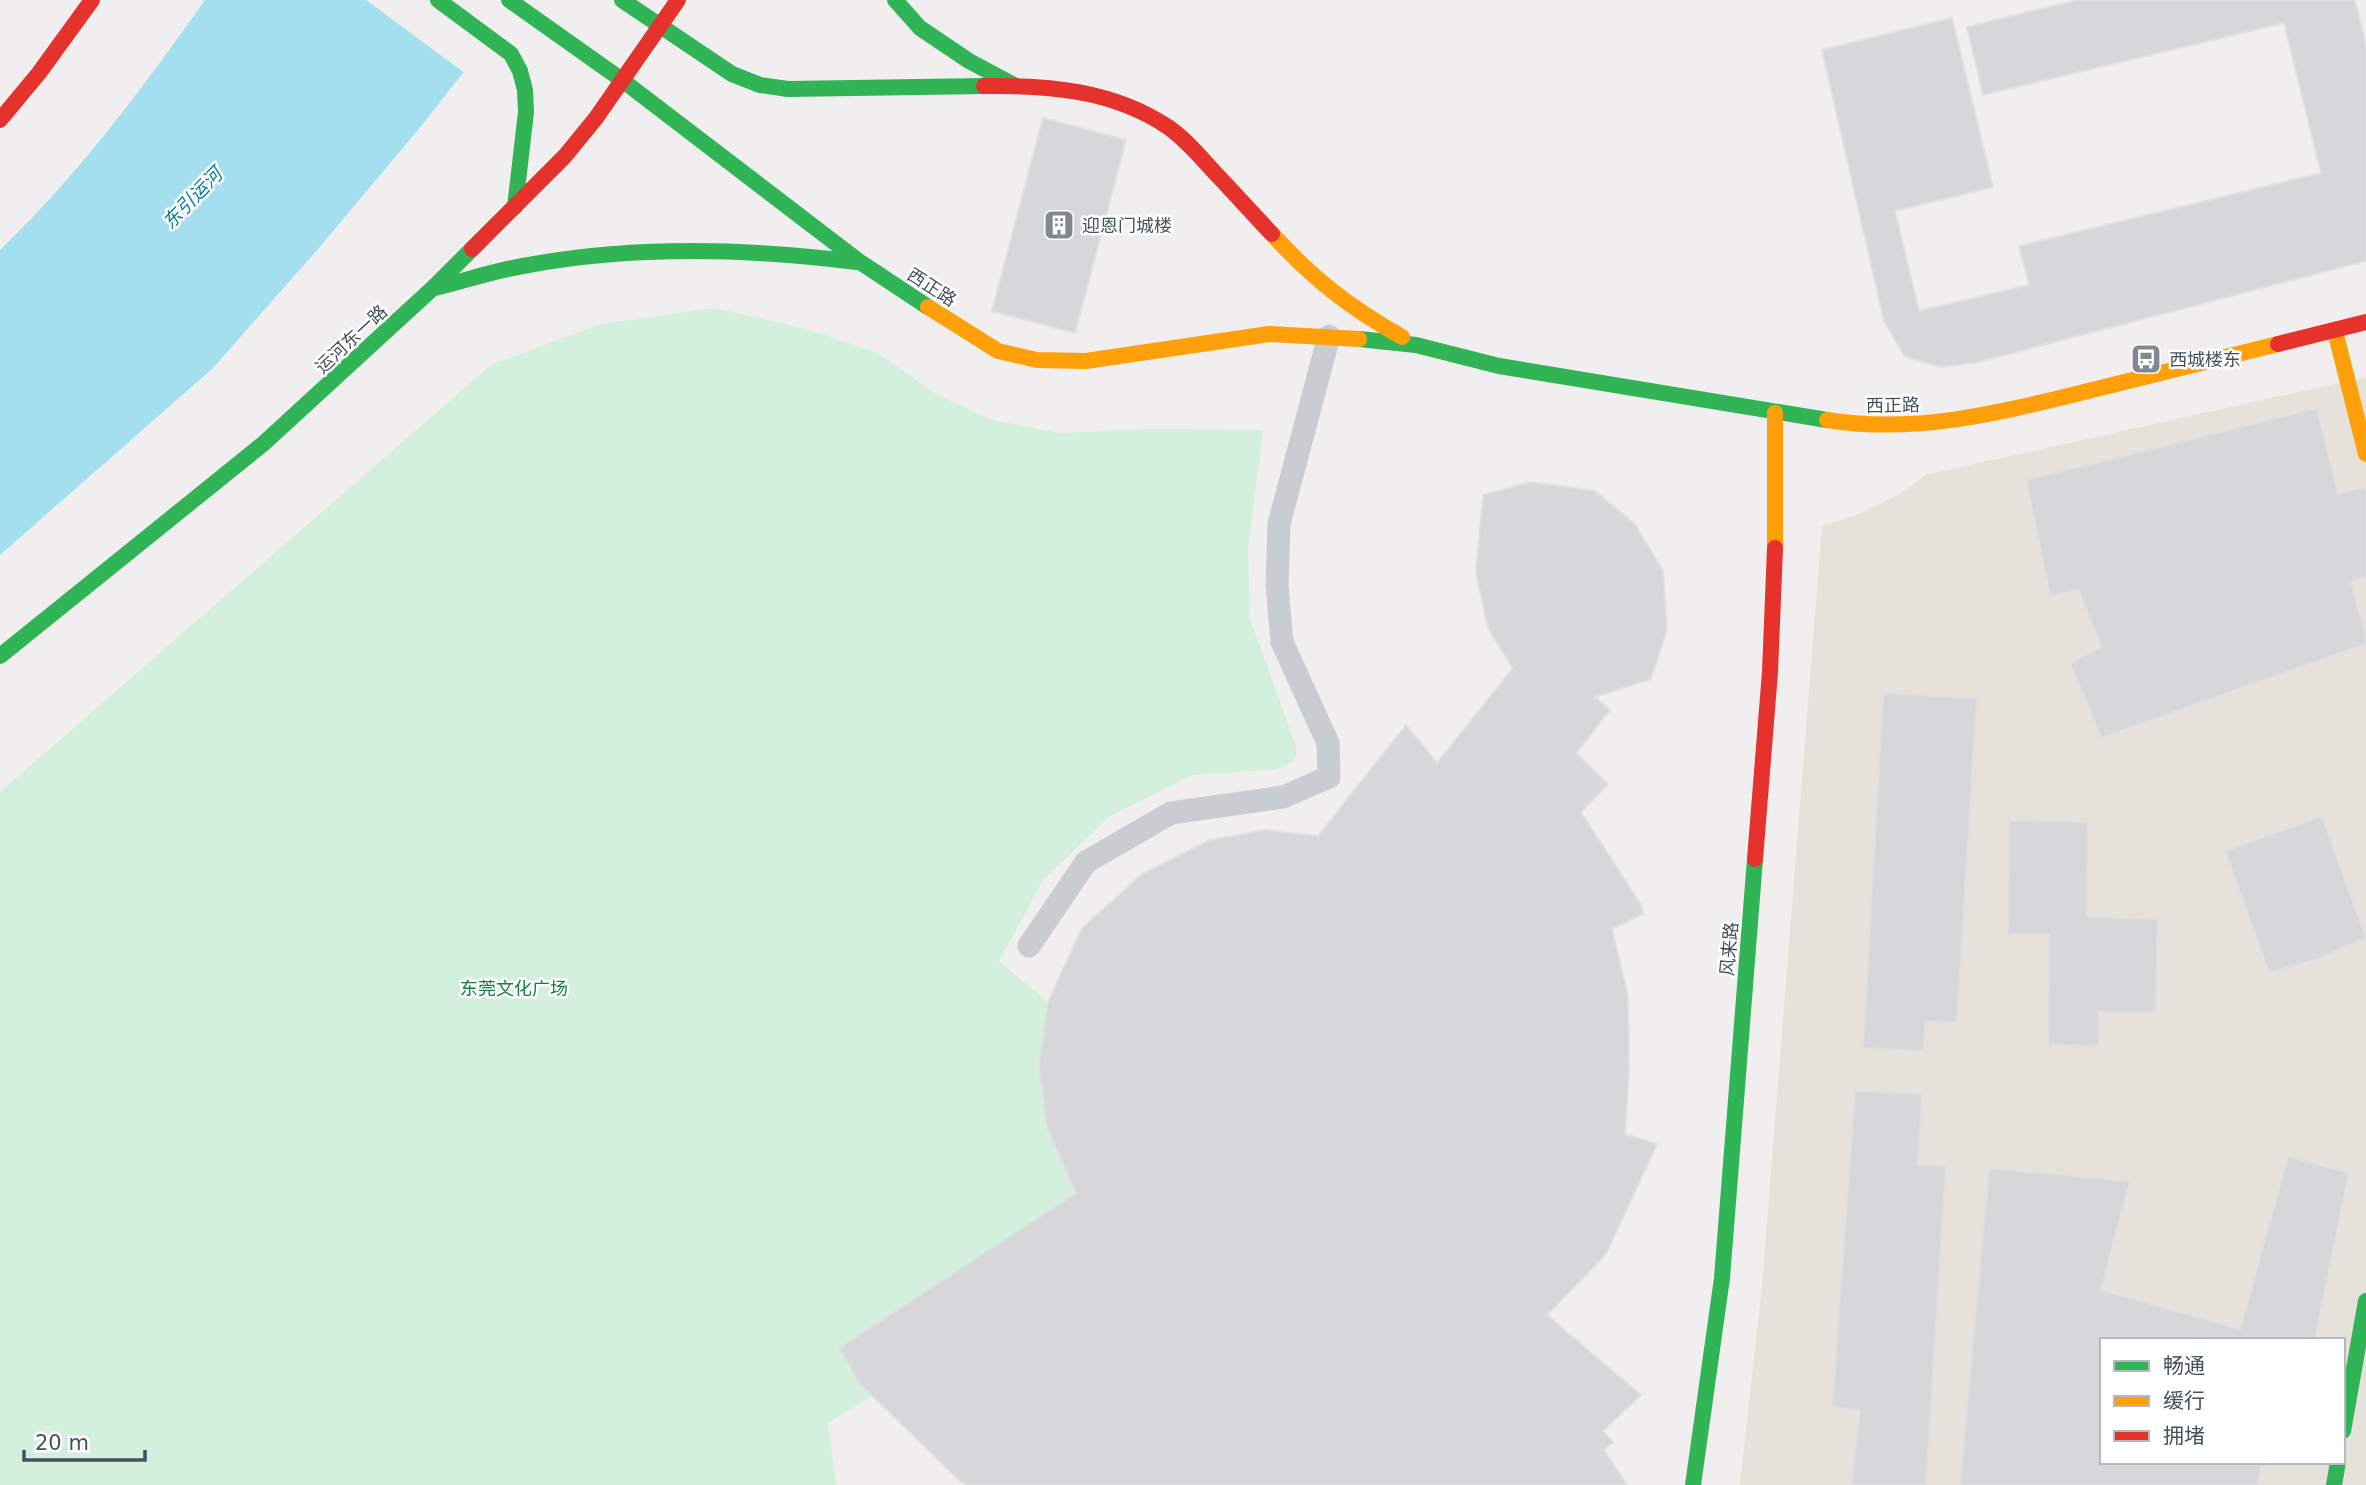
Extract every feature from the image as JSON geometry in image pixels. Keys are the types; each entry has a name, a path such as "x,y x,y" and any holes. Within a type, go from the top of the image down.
{"main road":[{"path":"0,120 39,73 92,0"},
{"path":"438,0 511,54 520,71 525,90 526,112 515,207"},
{"name":"西正路","path":"509,0 622,80 860,262 998,351 1037,360 1086,361 1269,334 1329,336 1416,345 1499,366 1857,425 1938,423 2004,412 2366,322"},
{"name":"西正路","path":"622,0 732,74 760,85 788,89 1016,86 1088,93 1116,100 1145,112 1171,130 1194,151 1321,282 1358,313 1416,345"},
{"name":"运河东一路","path":"0,656 263,444 433,288 565,156 678,0"},
{"path":"895,0 920,28 969,61 1016,86"},
{"path":"433,288 533,264 672,250 755,250 860,262"},
{"path":"2336,331 2366,454"},
{"name":"风来路","path":"1693,1485 1723,1278 1768,700 1776,519 1774,413"},
{"path":"2345,1420 2366,1301"},
{"path":"2334,1485 2338,1464"}],"lane":[{"path":"1030,946 1086,862 1171,813 1283,797 1329,777 1328,743 1282,642 1277,586 1279,524 1329,336"}],"shaded area":[{"path":"2366,377 2366,1485 1740,1485 1762,1286 1822,526 1854,516 1905,491 1925,475"}],"green space":[{"name":"东莞文化广场","path":"715,308 807,329 878,353 936,394 992,420 1059,433 1150,429 1263,430 1248,548 1250,619 1297,749 1294,761 1277,769 1193,775 1110,816 1043,880 999,961 1048,1002 1039,1065 1047,1128 1076,1193 839,1348 860,1384 872,1396 828,1423 836,1485 0,1485 0,792 491,365 600,324"}],"water":[{"name":"东引运河","path":"205,0 520,0 422,125 319,248 213,368 0,555 0,250 83,161 158,66"}],"pier":[{"path":"366,0 524,0 466,74"}],"building":[{"path":"2077,0 2355,0 2366,45 2366,261 1974,363 1941,367 1905,357 1884,321 1822,50 1952,18 1993,187 1895,211 1919,311 2029,285 2019,246 2321,173 2284,23 1983,95 1967,27"},
{"name":"迎恩门城楼","path":"1043,118 1126,140 1075,333 992,311"},
{"path":"2317,408 2338,493 2366,487 2366,576 2351,582 2366,635 2366,644 2101,738 2070,663 2101,647 2078,590 2050,596 2026,480"},
{"path":"1530,482 1595,491 1635,524 1663,571 1667,630 1651,679 1595,697 1610,710 1576,753 1608,784 1581,812 1641,905 1643,914 1612,929 1628,996 1629,1073 1625,1134 1657,1144 1606,1254 1547,1315 1641,1395 1603,1431 1613,1442 1604,1450 1627,1485 967,1485 961,1482 860,1384 839,1348 1076,1193 1047,1128 1039,1065 1048,1002 1082,928 1142,874 1210,840 1265,830 1318,836 1406,725 1437,763 1513,668 1488,628 1476,572 1483,495"},
{"path":"1883,693 1977,698 1957,1023 1926,1021 1924,1051 1863,1048"},
{"path":"2322,816 2366,938 2318,959 2269,973 2225,851"},
{"path":"2009,820 2088,822 2087,917 2158,919 2156,1012 2099,1012 2099,1046 2048,1045 2049,935 2008,935"},
{"path":"1855,1091 1922,1094 1918,1165 1946,1166 1926,1485 1851,1485 1860,1410 1832,1407"},
{"path":"2288,1156 2349,1173 2315,1338 2100,1338 2100,1464 2262,1464 2258,1485 1960,1485 1989,1168 2130,1181 2101,1290 2240,1329"}],"traffic: fast":[{"path":"438,0 511,54 520,71 525,90 526,112 515,207"},
{"path":"509,0 622,80 860,262 928,307"},
{"path":"622,0 732,74 760,85 788,89 984,86"},
{"path":"895,0 920,28 969,61 1014,85"},
{"path":"0,656 263,444 472,249"},
{"path":"435,288 523,266 565,259 648,252 774,254 857,262"},
{"path":"1359,339 1416,345 1499,366 1827,420"},
{"path":"1693,1485 1722,1278 1755,859"},
{"path":"2345,1420 2366,1301"},
{"path":"2334,1485 2338,1464"}],"traffic: slow":[{"path":"1272,234 1332,291 1402,337"},
{"path":"928,307 998,351 1037,360 1086,361 1269,334 1359,339"},
{"path":"2335,331 2366,454"},
{"path":"1827,420 1895,425 1962,418 2029,405 2278,344"},
{"path":"1775,413 1775,548"}],"traffic: jam":[{"path":"0,120 39,73 92,0"},
{"path":"472,249 565,156 596,118 678,0"},
{"path":"984,86 1079,92 1125,105 1147,115 1168,127 1188,144 1272,234"},
{"path":"2278,344 2366,322"},
{"path":"1755,859 1770,672 1775,548"}],"place":[{"name":"迎恩门城楼","path":"1059,225"},
{"name":"西城楼东","path":"2146,359"}]}
